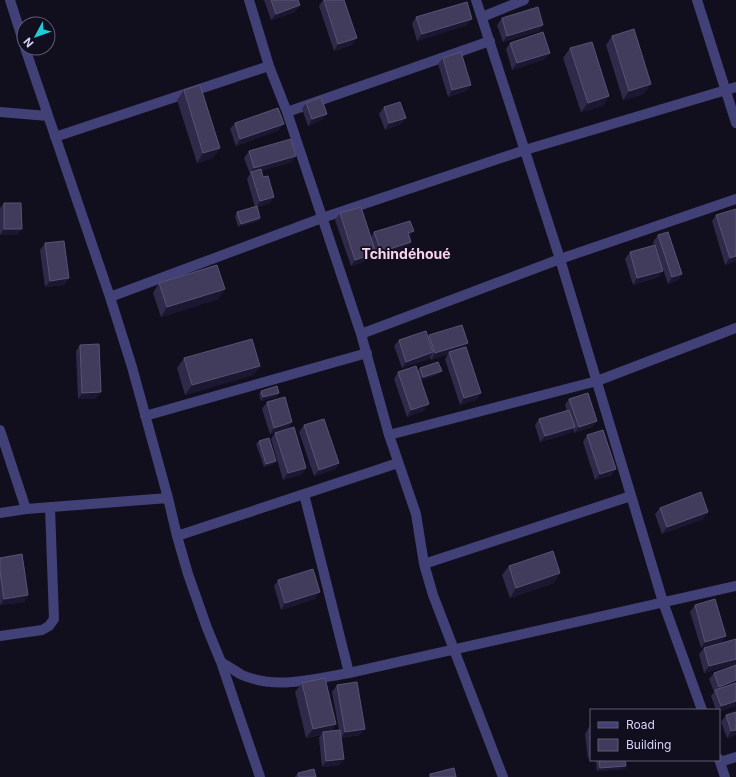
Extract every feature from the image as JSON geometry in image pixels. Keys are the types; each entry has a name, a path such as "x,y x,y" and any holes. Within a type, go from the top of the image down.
{"street":[{"path":"10,0 16,19"},
{"path":"249,0 269,66 287,112 367,353 389,435 416,514 424,564 433,596 503,777"},
{"path":"476,0 560,259 664,602 702,709"},
{"path":"482,17 524,0"},
{"path":"697,0 736,123"},
{"path":"287,112 490,41"},
{"path":"28,56 110,297 132,367 168,498 176,536 260,777"},
{"path":"55,137 269,66"},
{"path":"110,297 322,218 525,150 736,87"},
{"path":"0,112 48,116"},
{"path":"361,334 560,259 736,199"},
{"path":"389,435 597,381 736,328"},
{"path":"145,416 367,353"},
{"path":"0,430 26,509"},
{"path":"176,536 398,463"},
{"path":"304,494 349,673"},
{"path":"424,564 631,496"},
{"path":"0,513 26,509 168,498"},
{"path":"0,636 42,630 49,626 54,619 50,507"},
{"path":"221,662 242,675 266,683 292,683 349,673 736,586"},
{"path":"720,760 736,757"},
{"path":"719,761 725,777"}],"building":[{"path":"271,0 298,0 300,5 276,14"},
{"path":"324,0 344,0 357,38 338,44"},
{"path":"467,2 472,19 422,34 416,17"},
{"path":"538,7 543,25 507,36 502,18"},
{"path":"634,29 651,84 629,91 612,36"},
{"path":"543,32 550,53 517,63 510,43"},
{"path":"592,42 609,96 588,103 570,48"},
{"path":"461,52 471,85 452,90 443,58"},
{"path":"200,85 220,148 203,153 184,90"},
{"path":"321,97 327,114 312,119 306,103"},
{"path":"400,102 406,118 389,123 384,107"},
{"path":"278,108 284,124 240,139 235,123"},
{"path":"291,139 296,156 254,168 249,151"},
{"path":"261,169 263,177 268,176 274,197 260,201 251,172"},
{"path":"4,203 21,203 22,229 4,229"},
{"path":"257,206 260,218 241,224 237,212"},
{"path":"361,207 376,253 355,260 340,213"},
{"path":"736,209 736,256 730,258 716,215"},
{"path":"410,221 414,231 408,233 411,242 381,252 374,232"},
{"path":"668,232 682,274 672,277 658,235"},
{"path":"64,241 69,278 50,281 45,243"},
{"path":"655,245 663,271 637,278 630,252"},
{"path":"217,265 225,289 167,307 159,283"},
{"path":"462,325 468,343 435,353 429,335"},
{"path":"426,331 433,352 406,362 399,340"},
{"path":"252,339 260,366 192,385 184,358"},
{"path":"99,344 101,392 82,393 80,345"},
{"path":"466,347 481,393 464,398 449,352"},
{"path":"438,362 442,371 423,377 420,368"},
{"path":"416,366 429,404 411,410 398,372"},
{"path":"277,386 279,393 263,397 261,391"},
{"path":"588,393 597,421 579,427 569,399"},
{"path":"285,397 292,422 274,428 267,402"},
{"path":"569,410 575,427 545,436 539,419"},
{"path":"324,419 339,463 319,470 304,425"},
{"path":"294,427 306,468 288,473 275,433"},
{"path":"603,430 616,469 600,474 587,435"},
{"path":"269,438 276,461 266,464 259,441"},
{"path":"701,492 708,512 667,527 660,508"},
{"path":"553,551 560,573 516,588 509,566"},
{"path":"22,554 28,595 4,599 0,571 0,558"},
{"path":"313,569 320,592 285,603 278,580"},
{"path":"715,599 726,636 705,642 695,605"},
{"path":"736,639 736,659 709,666 704,648"},
{"path":"736,665 736,680 719,687 714,673"},
{"path":"325,678 336,724 313,729 302,683"},
{"path":"357,682 365,729 345,732 337,685"},
{"path":"736,683 736,701 721,706 715,690"},
{"path":"736,712 736,730 731,731 726,715"},
{"path":"340,730 344,759 326,761 323,732"},
{"path":"599,761 625,761 626,766 600,768"},
{"path":"454,768 456,777 430,777 430,774"},
{"path":"314,769 316,777 299,777 298,773"}],"district":[{"name":"Tchindéhoué","path":"406,253"}]}
